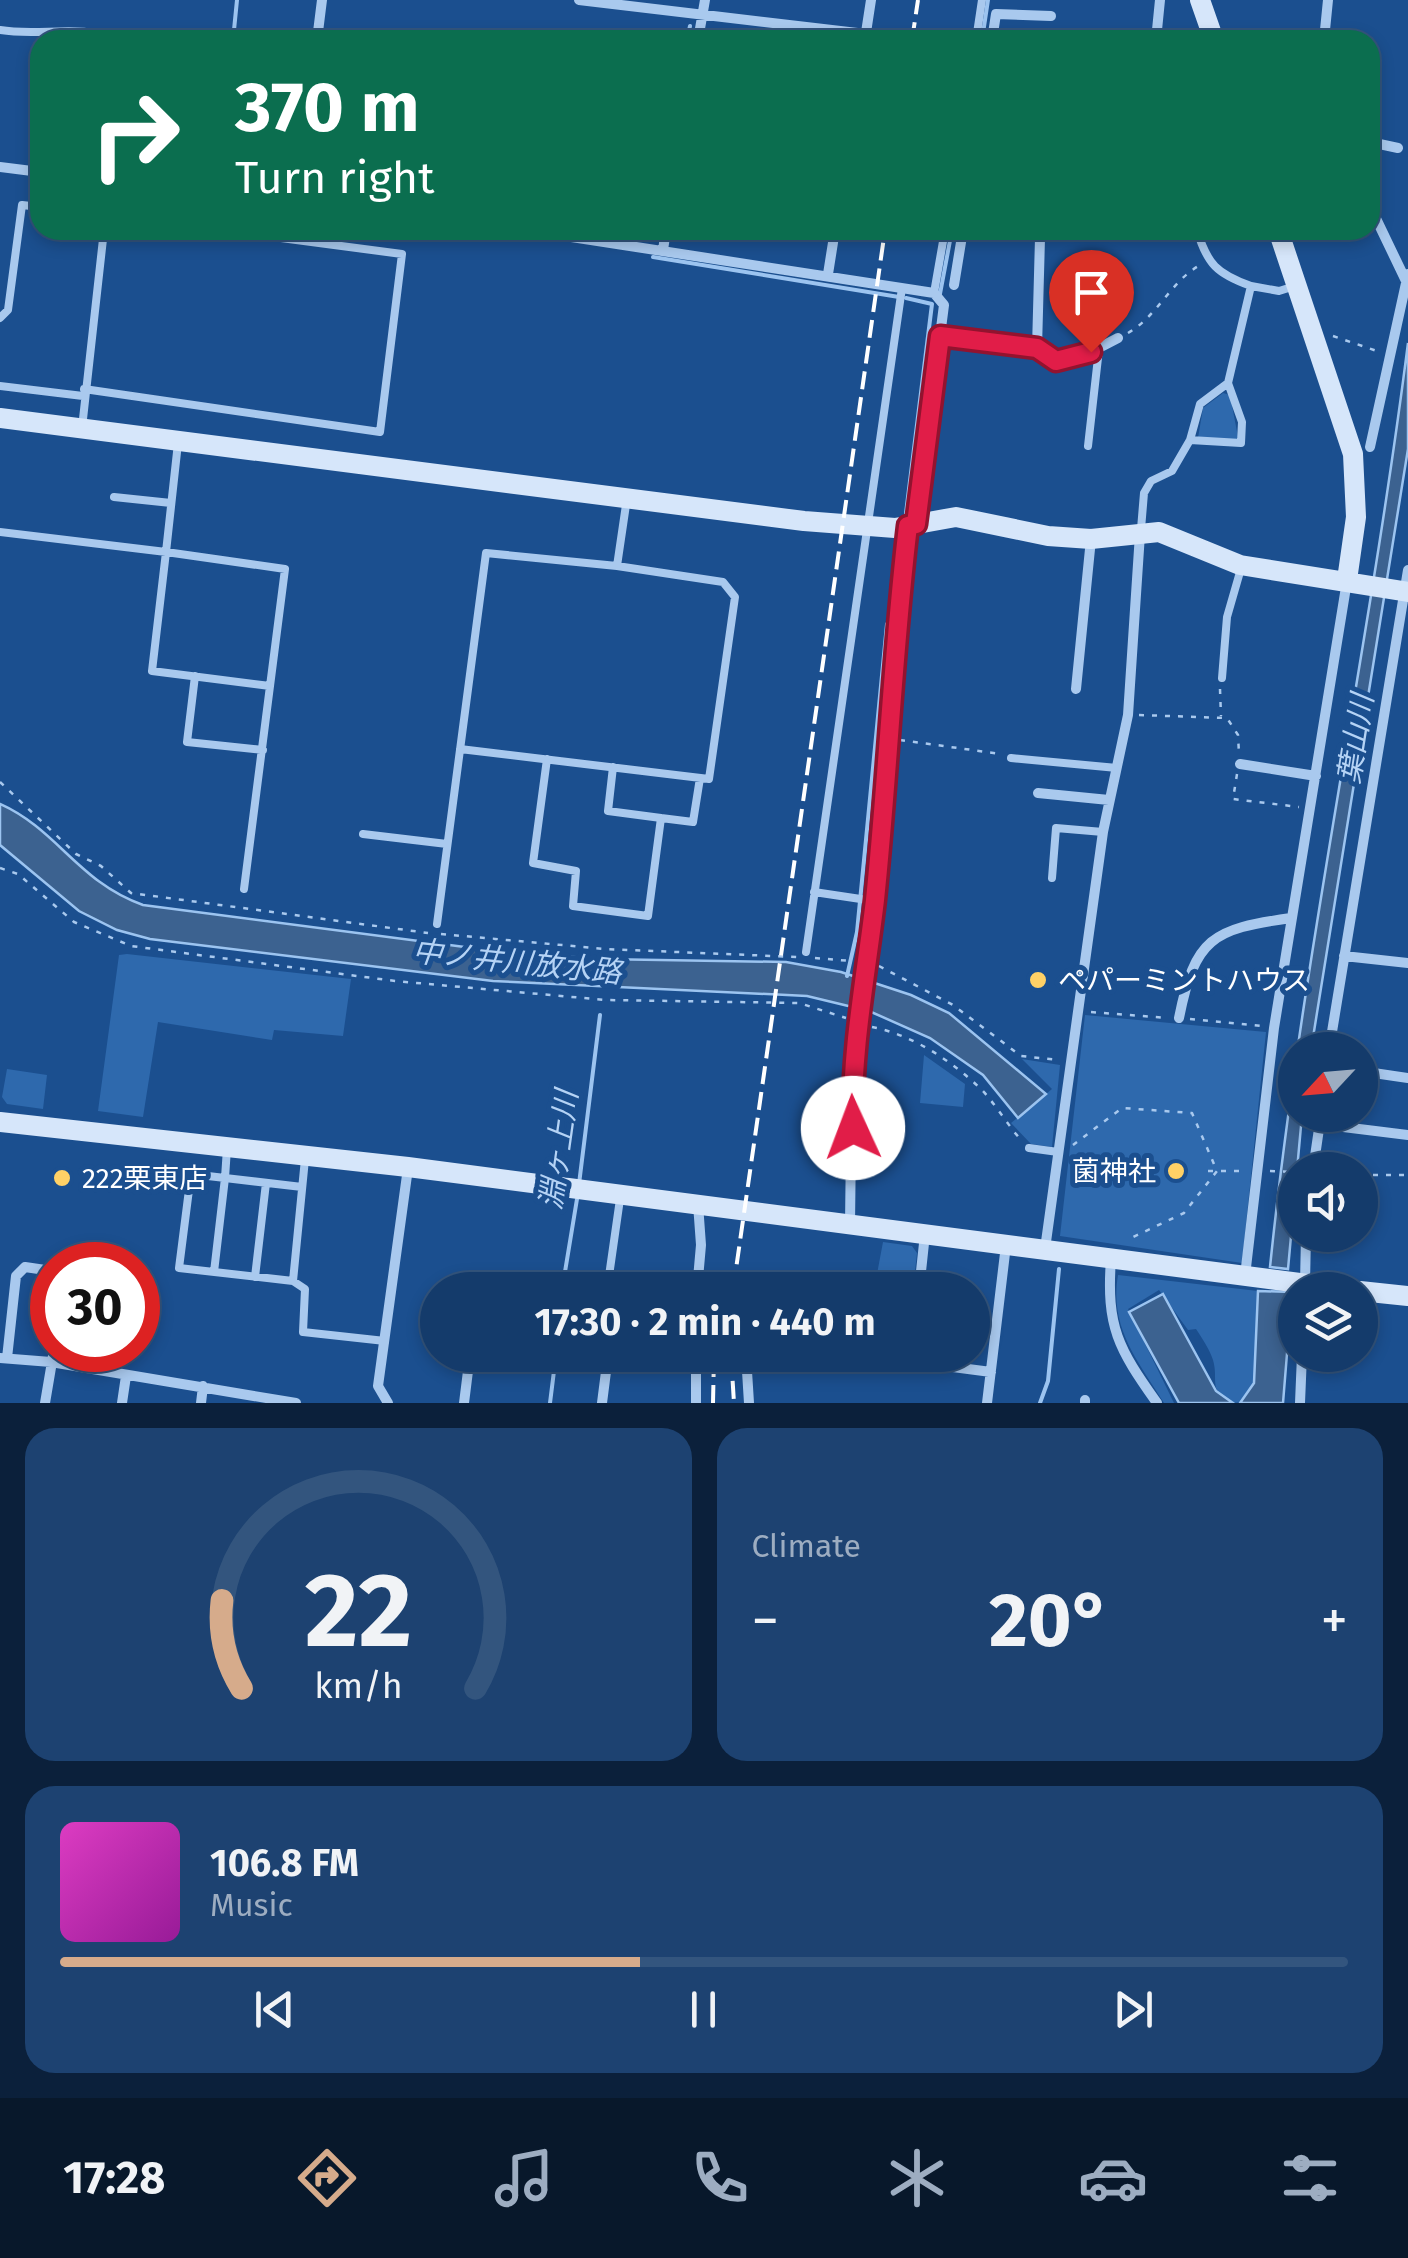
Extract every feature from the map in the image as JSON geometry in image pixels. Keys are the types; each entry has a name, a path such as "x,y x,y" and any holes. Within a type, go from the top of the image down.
{"street":[{"path":"319,30 322,0"},
{"path":"579,0 813,30"},
{"path":"700,30 705,0"},
{"path":"866,30 872,0"},
{"path":"1157,30 1160,0"},
{"path":"1200,0 1210,30"},
{"path":"1325,30 1328,0"},
{"path":"994,30 996,14 1051,16"},
{"path":"1380,144 1398,148"},
{"path":"0,167 30,171"},
{"path":"1370,447 1407,280 1380,226"},
{"path":"594,240 934,293 944,305 940,336 1037,348 1056,361 1098,349 1118,338"},
{"path":"663,250 664,240"},
{"path":"828,274 833,240"},
{"path":"954,285 961,240"},
{"path":"1037,348 1040,240"},
{"path":"1248,1277 1291,918 1351,581 1356,517 1353,454 1281,240"},
{"path":"0,418 868,527 956,517 1048,536 1091,539 1160,532 1242,565 1404,586 1332,1032"},
{"path":"850,1224 852,1062 874,901 912,525"},
{"path":"1045,1250 1103,832 1128,715 1140,534"},
{"path":"1076,689 1091,539"},
{"path":"1240,764 1316,776"},
{"path":"1038,793 1109,800"},
{"path":"1178,1018 1189,968 1215,939 1238,925 1291,918"},
{"path":"1344,956 1408,963"},
{"path":"1378,1074 1408,1078"},
{"path":"0,1122 408,1167 1278,1282"},
{"path":"1378,1129 1408,1134"},
{"path":"388,1403 378,1386 408,1167"},
{"path":"698,1204 702,1246 699,1272"},
{"path":"921,1272 925,1234"},
{"path":"987,1403 1006,1245"},
{"path":"1111,1259 1108,1300 1113,1334 1157,1403"},
{"path":"30,1268 16,1276 3,1358 30,1357"},
{"path":"1378,1292 1408,1296"},
{"path":"46,1403 51,1372"},
{"path":"111,1372 310,1403"},
{"path":"464,1403 468,1372"},
{"path":"602,1403 606,1372"},
{"path":"696,1372 696,1403"},
{"path":"747,1372 748,1403"},
{"path":"1300,1403 1301,1372"},
{"path":"122,1403 126,1376"},
{"path":"201,1403 203,1386"}],"lane":[{"path":"978,30 982,0"},
{"path":"0,30 30,34"},
{"path":"0,318 8,310 22,205 30,206"},
{"path":"82,428 103,240"},
{"path":"0,386 83,392 380,432 402,254 295,240"},
{"path":"934,293 943,240"},
{"path":"1201,240 1208,263 1220,274 1250,286 1280,290 1297,286"},
{"path":"1190,440 1241,444 1242,422 1228,384 1250,286"},
{"path":"806,952 902,288"},
{"path":"912,525 940,336"},
{"path":"1088,446 1098,349"},
{"path":"1140,534 1144,493 1152,481 1172,471 1190,440 1200,404 1228,384"},
{"path":"178,443 152,671 270,686"},
{"path":"114,497 171,503"},
{"path":"617,566 626,498"},
{"path":"0,532 285,569 244,889"},
{"path":"437,924 448,844 460,748 486,553 617,566 723,582 735,597 709,779 460,748"},
{"path":"1222,678 1228,617 1242,565"},
{"path":"195,676 187,742 263,750"},
{"path":"1011,758 1116,768"},
{"path":"547,759 533,863 576,871 574,906 648,916 661,818"},
{"path":"614,767 608,812 693,822 700,778"},
{"path":"1052,878 1056,828 1103,832"},
{"path":"362,834 448,844"},
{"path":"814,892 874,901"},
{"path":"214,1272 228,1145"},
{"path":"1029,1148 1058,1152"},
{"path":"292,1282 305,1155"},
{"path":"302,1187 190,1174 180,1268 292,1282 304,1290 303,1332 385,1341"},
{"path":"255,1277 266,1183"},
{"path":"610,1272 621,1194"}],"path":[{"path":"1118,338 1149,317 1186,272 1208,263"},
{"path":"1329,333 1388,354"},
{"path":"1221,718 1222,678"},
{"path":"1128,715 1227,718 1238,736 1233,800 1310,809"},
{"path":"888,739 979,748 1011,758"},
{"path":"0,782 76,854 101,866 131,893 489,940 843,960 863,965 953,1006 1021,1056 1070,1061"},
{"path":"0,868 18,874 74,922 132,946 395,981 606,1000 799,1003 891,1031 957,1069 984,1092 1029,1148"},
{"path":"1067,1136 1074,1146 1122,1108 1192,1113 1218,1171"},
{"path":"1208,1171 1278,1172"},
{"path":"1131,1238 1184,1212 1218,1171"},
{"path":"1378,1175 1408,1176"}],"shaded area":[{"path":"1223,393 1230,395 1238,437 1235,441 1198,438 1203,408"},
{"path":"119,955 351,979 343,1036 274,1030 272,1040 158,1022 143,1117 98,1111"},
{"path":"1085,1015 1266,1032 1242,1263 1060,1236"},
{"path":"924,1055 965,1084 963,1107 920,1103"},
{"path":"1022,1059 1060,1065 1052,1147 1031,1144 1011,1123 1052,1089"},
{"path":"7,1069 47,1075 43,1109 7,1104 2,1097"},
{"path":"883,1242 912,1246 917,1253 915,1272 877,1272"},
{"path":"1118,1275 1258,1291 1254,1383 1244,1402 1233,1403 1220,1394 1206,1344 1196,1329 1188,1330 1159,1290 1128,1309 1174,1403 1164,1403 1122,1328 1116,1294"}],"water":[{"name":"葉山川","path":"1408,343 1408,449 1314,1032 1300,1032"},
{"name":"中ノ井川放水路","path":"0,804 38,828 101,883 143,905 503,952 600,959 786,962 841,972 911,995 949,1013 1046,1094 1018,1118 983,1075 930,1038 869,1011 807,996 493,981 150,939 117,930 79,911 0,845"},
{"path":"1287,1132 1300,1132 1299,1152 1284,1151"},
{"path":"1278,1201 1278,1252 1290,1252 1288,1269 1270,1267"},
{"path":"1258,1291 1278,1292 1278,1372 1286,1372 1283,1403 1240,1403 1254,1383"},
{"path":"1163,1294 1216,1391 1233,1403 1179,1403 1129,1312"}],"waterway":[{"path":"234,30 237,0"},
{"path":"984,30 988,0"},
{"path":"689,30 690,26"},
{"path":"940,294 950,240"},
{"path":"653,257 899,297"},
{"path":"906,298 932,304 906,513"},
{"path":"847,976 857,932 887,624"},
{"name":"淵ヶ上川","path":"579,1184 600,1015"},
{"name":"淵ヶ上川","path":"565,1272 577,1199"},
{"path":"1040,1403 1048,1381 1059,1269"},
{"name":"淵ヶ上川","path":"550,1403 554,1372"}],"railway":[{"path":"914,30 918,0"},
{"path":"736,1272 884,240"},
{"path":"713,1403 714,1372"},
{"path":"732,1372 734,1403"}],"place":[{"name":"ペパーミントハウス","path":"1038,980"},
{"name":"菌神社","path":"1176,1171"},
{"name":"222栗東店","path":"62,1178"}],"route":[{"path":"853,1128 852,1062 874,901 901,585 908,526 916,524 940,336 1037,348 1056,361 1091,352"}]}
